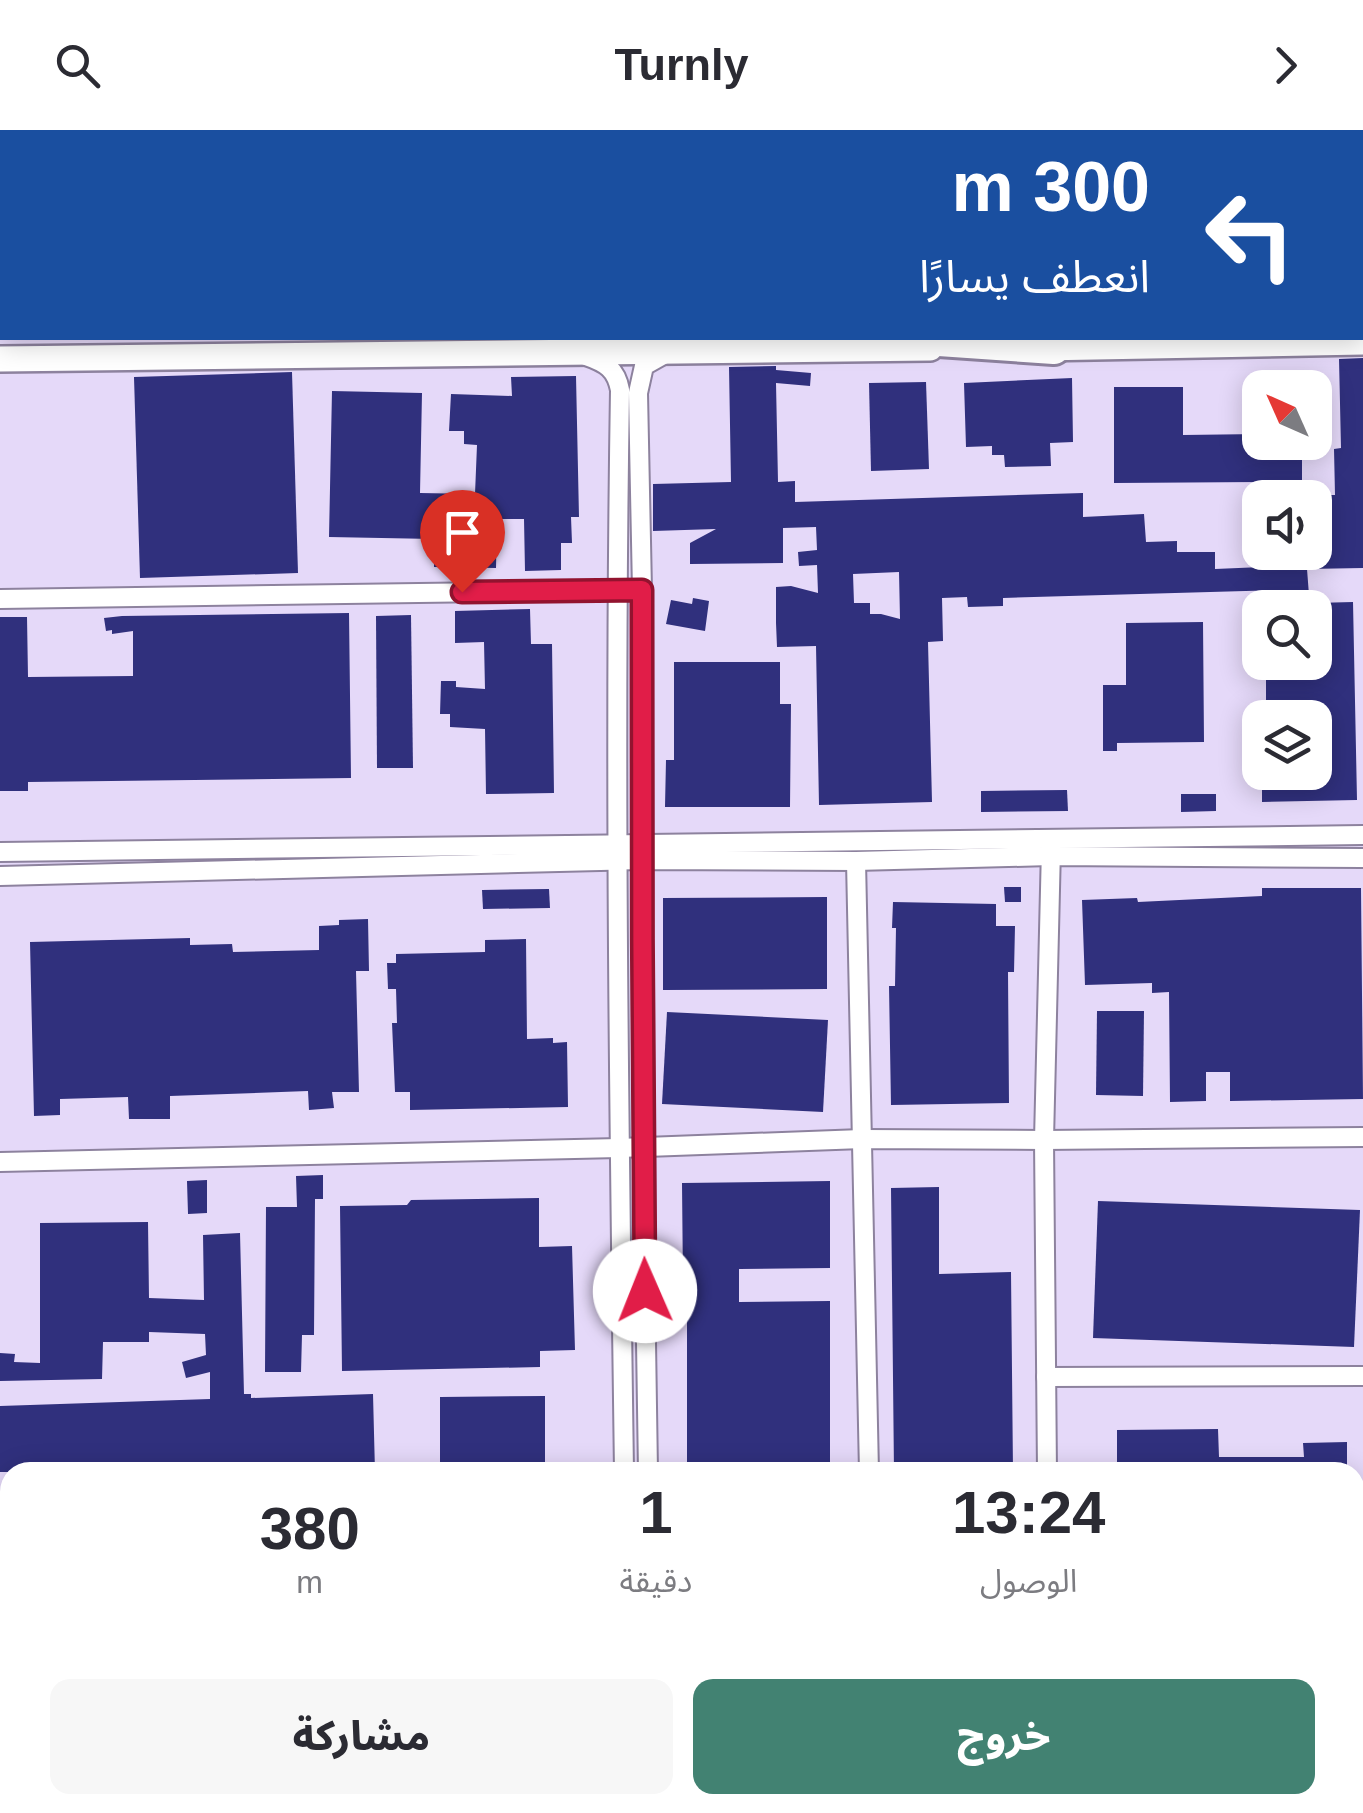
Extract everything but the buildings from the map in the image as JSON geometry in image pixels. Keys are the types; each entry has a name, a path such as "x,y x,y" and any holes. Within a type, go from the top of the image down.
{"highway":[{"path":"939,340 1054,348"}],"main road":[{"path":"0,359 1363,342"}],"street":[{"path":"571,351 612,368 620,390 616,590 624,1462"},
{"path":"648,1462 638,393 644,366 670,352"},
{"path":"0,600 642,590"},
{"path":"0,852 642,852 1051,847 1363,835"},
{"path":"642,852 856,860 1051,847 1363,858"},
{"path":"1048,1462 1044,1140 1051,847"},
{"path":"0,876 618,852"},
{"path":"856,860 869,1462"},
{"path":"620,966 644,956"},
{"path":"0,1162 862,1139 1363,1137"},
{"path":"1046,1376 1363,1376"}],"route":[{"path":"462,592 642,590 645,1291"}]}
